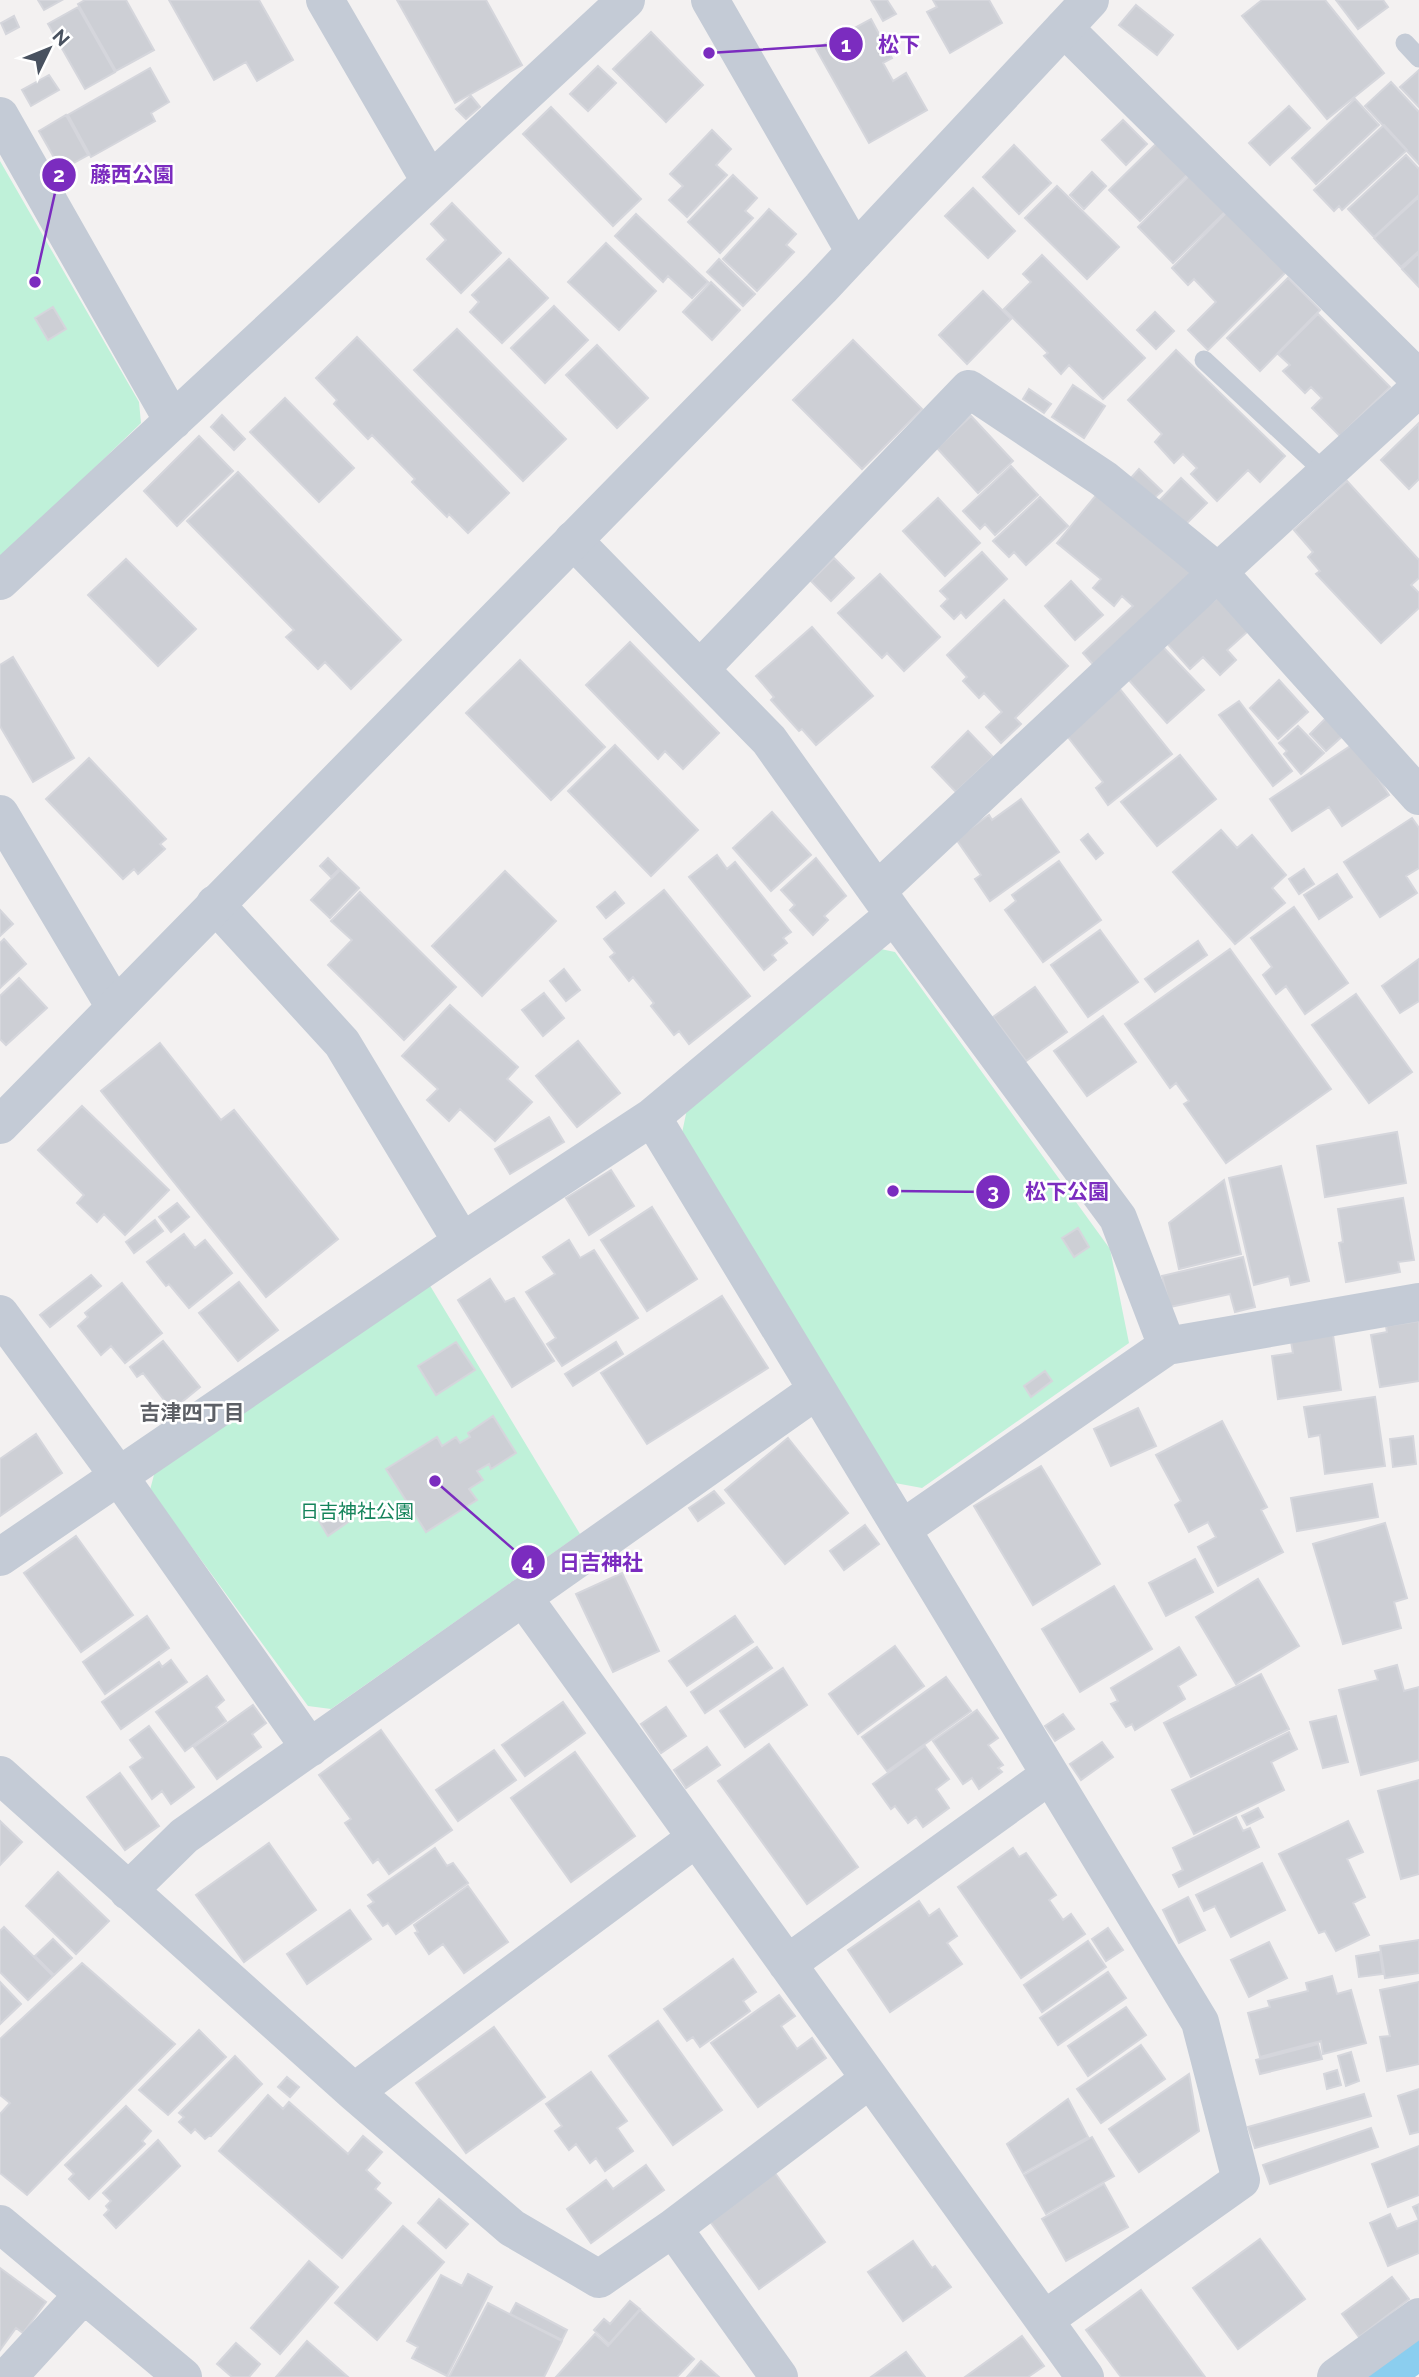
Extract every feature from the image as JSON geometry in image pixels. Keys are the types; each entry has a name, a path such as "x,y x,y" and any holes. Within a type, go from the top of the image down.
{"street":[{"path":"325,0 429,181"},
{"path":"0,581 626,0"},
{"path":"710,0 855,252"},
{"path":"0,1125 855,252 1090,0"},
{"path":"1063,28 1419,379"},
{"path":"0,116 173,421"},
{"path":"0,1557 462,1242 652,1117 886,903 1218,572 1419,388"},
{"path":"700,669 969,389 1104,480 1218,572 1419,796"},
{"path":"573,540 769,740 1118,1218 1167,1346"},
{"path":"0,814 115,1007"},
{"path":"215,904 342,1043 462,1242"},
{"path":"652,1117 1200,2022 1241,2180 1044,2320"},
{"path":"902,1529 1167,1346 1419,1302"},
{"path":"0,1314 118,1475 310,1748"},
{"path":"128,1891 184,1836 817,1390"},
{"path":"523,1597 1085,2377"},
{"path":"0,1775 354,2092 512,2228 598,2279 673,2228 870,2079"},
{"path":"786,1964 1050,1775"},
{"path":"354,2092 696,1838"},
{"path":"0,2224 183,2377"},
{"path":"673,2228 779,2377"},
{"path":"8,2377 84,2294"},
{"path":"1336,2377 1419,2317"}],"lane":[{"path":"1405,43 1419,58"},
{"path":"1205,360 1326,473"}],"green space":[{"path":"0,161 139,402 141,423 0,559"},
{"path":"876,948 895,952 1110,1249 1129,1343 922,1488 895,1483 682,1133 687,1109"},
{"name":"日吉神社公園","path":"429,1284 580,1534 331,1709 308,1706 150,1490 155,1471"}],"water":[{"path":"1419,2325 1419,2374 1415,2377 1346,2377"}],"building":[{"path":"38,0 62,0 44,10"},
{"path":"85,0 126,0 154,50 116,71 78,4"},
{"path":"169,0 259,0 293,60 257,81 246,62 214,80"},
{"path":"397,0 486,0 522,65 455,103"},
{"path":"871,0 887,0 896,14 883,21"},
{"path":"933,0 989,0 1002,23 950,53 927,12 937,7"},
{"path":"1262,0 1325,0 1384,73 1327,119 1242,16"},
{"path":"1336,0 1383,0 1388,7 1358,29"},
{"path":"1136,5 1173,35 1157,55 1119,25"},
{"path":"78,7 115,72 85,89 48,24"},
{"path":"14,16 19,27 6,34 1,23"},
{"path":"871,19 892,58 883,63 893,81 906,73 927,110 869,143 816,49"},
{"path":"651,32 703,85 666,122 613,69"},
{"path":"598,66 616,83 588,111 570,94"},
{"path":"150,68 169,102 151,113 155,121 91,157 68,115"},
{"path":"1419,70 1419,107 1400,87"},
{"path":"49,75 59,90 31,106 22,90"},
{"path":"1391,82 1419,112 1419,164 1365,106"},
{"path":"471,96 480,107 466,119 456,109"},
{"path":"1355,99 1379,125 1316,184 1292,158"},
{"path":"1289,106 1310,128 1270,165 1249,143"},
{"path":"551,107 641,199 613,226 523,134"},
{"path":"66,115 88,155 61,170 39,131"},
{"path":"1123,120 1147,144 1126,165 1102,140"},
{"path":"1384,125 1407,150 1342,210 1339,206 1334,211 1314,190"},
{"path":"712,130 731,149 716,165 727,175 687,217 669,200 683,186 670,174"},
{"path":"1158,142 1189,173 1140,221 1109,190"},
{"path":"1014,145 1051,183 1019,214 983,177"},
{"path":"1406,155 1419,169 1419,195 1374,237 1348,209"},
{"path":"1092,172 1106,186 1084,209 1070,195"},
{"path":"1192,173 1228,209 1173,263 1138,227"},
{"path":"733,175 757,198 745,211 753,218 720,253 688,222"},
{"path":"1057,186 1119,247 1087,279 1025,218"},
{"path":"973,188 1015,231 988,258 945,216"},
{"path":"1419,197 1419,251 1401,267 1374,238"},
{"path":"452,203 501,253 461,293 427,259 446,240 431,224"},
{"path":"769,209 796,234 786,245 794,252 757,291 723,259"},
{"path":"1229,210 1288,270 1208,350 1188,330 1216,302 1194,279 1188,285 1172,268"},
{"path":"636,214 708,282 692,298 668,276 663,282 615,236"},
{"path":"606,243 656,291 619,330 568,282"},
{"path":"1419,253 1419,287 1402,269"},
{"path":"1042,255 1145,358 1103,399 1069,365 1061,374 1044,356 1048,353 1004,309 1031,282 1023,274"},
{"path":"509,259 548,298 502,343 470,312 479,302 472,295"},
{"path":"719,259 755,294 743,306 707,272"},
{"path":"1288,278 1320,310 1260,371 1227,338"},
{"path":"711,282 740,310 712,340 683,312"},
{"path":"983,291 1011,319 967,364 939,335"},
{"path":"554,306 588,340 545,383 511,348"},
{"path":"53,307 66,329 48,340 35,318"},
{"path":"1155,312 1174,331 1156,349 1137,330"},
{"path":"1318,314 1390,387 1340,436 1312,408 1322,398 1311,387 1305,393 1283,371 1290,365 1278,354"},
{"path":"457,329 566,439 523,481 414,370"},
{"path":"357,337 509,493 468,533 449,514 447,517 412,482 415,479 372,435 368,439 334,404 337,400 316,378"},
{"path":"853,340 922,409 862,469 793,400"},
{"path":"597,345 648,398 617,428 566,375"},
{"path":"1176,350 1285,456 1260,482 1248,470 1217,501 1191,474 1197,468 1183,454 1174,463 1155,442 1162,434 1128,400"},
{"path":"1073,385 1105,406 1084,438 1052,417"},
{"path":"1029,389 1051,404 1044,413 1023,399"},
{"path":"285,398 354,468 319,502 250,432"},
{"path":"222,415 245,439 234,450 211,427"},
{"path":"971,416 1013,461 978,493 937,448"},
{"path":"1419,423 1419,479 1409,489 1381,460"},
{"path":"199,436 233,471 177,526 144,491"},
{"path":"1011,466 1038,495 995,535 985,524 980,529 963,511"},
{"path":"1139,469 1162,491 1152,500 1130,479"},
{"path":"238,472 401,640 351,689 325,662 318,669 286,637 294,630 187,521"},
{"path":"1181,478 1207,503 1183,527 1158,502"},
{"path":"1347,481 1419,560 1419,578 1411,585 1419,593 1419,608 1381,643 1316,574 1320,571 1308,557 1313,552 1294,530"},
{"path":"1102,488 1198,577 1098,670 1083,653 1133,606 1122,596 1114,606 1093,588 1101,579 1057,543"},
{"path":"1040,497 1068,526 1026,565 1014,552 1009,557 993,541"},
{"path":"938,498 980,543 945,576 903,531"},
{"path":"982,552 1007,579 966,618 961,612 954,619 941,606 948,599 940,591"},
{"path":"834,558 854,578 831,601 811,581"},
{"path":"126,559 196,629 158,666 88,595"},
{"path":"880,574 940,637 904,671 887,653 882,658 838,613"},
{"path":"1071,581 1103,615 1075,640 1045,606"},
{"path":"1227,591 1257,623 1227,650 1236,660 1220,675 1203,657 1190,669 1163,639"},
{"path":"1004,600 1068,666 1015,718 1021,724 1001,743 986,727 1002,712 984,693 979,698 963,681 967,677 947,655"},
{"path":"812,627 873,696 816,745 802,729 799,731 771,700 774,697 756,676"},
{"path":"630,642 719,733 683,769 665,751 658,759 586,685"},
{"path":"1163,647 1204,690 1167,723 1128,679"},
{"path":"13,657 74,758 33,782 0,726 0,665"},
{"path":"520,660 605,747 551,800 466,713"},
{"path":"1279,680 1308,712 1278,739 1250,708"},
{"path":"1119,688 1172,754 1108,805 1096,788 1103,782 1064,732"},
{"path":"1239,701 1292,771 1273,786 1219,715"},
{"path":"1329,715 1346,733 1326,751 1310,734"},
{"path":"1298,726 1324,753 1301,774 1284,754 1287,751 1279,743"},
{"path":"968,731 993,757 956,792 932,767"},
{"path":"1355,743 1389,795 1342,826 1329,807 1292,831 1270,799"},
{"path":"615,745 698,830 651,876 568,791"},
{"path":"1180,755 1216,799 1157,846 1121,802"},
{"path":"89,758 166,839 160,844 165,849 138,874 134,869 123,879 46,799"},
{"path":"1021,799 1059,852 990,901 975,879 981,875 956,839 989,815 992,820"},
{"path":"772,812 811,855 771,891 733,848"},
{"path":"1412,818 1419,828 1419,868 1406,876 1417,893 1380,917 1344,862"},
{"path":"1221,830 1237,848 1252,835 1286,875 1272,888 1285,903 1235,944 1173,872"},
{"path":"1088,834 1103,853 1096,859 1081,840"},
{"path":"717,855 727,869 735,862 791,932 783,938 787,943 772,955 776,960 764,970 689,877"},
{"path":"328,858 339,869 331,877 320,866"},
{"path":"816,858 846,896 824,916 828,920 813,935 790,910 795,905 781,890"},
{"path":"1059,861 1101,920 1043,962 1005,910 1016,901 1012,895"},
{"path":"1304,869 1314,884 1299,894 1289,879"},
{"path":"340,870 359,888 330,918 311,900"},
{"path":"505,871 556,921 482,996 432,946"},
{"path":"1337,874 1352,897 1319,919 1304,895"},
{"path":"664,890 750,996 689,1044 679,1031 674,1035 651,1006 654,1003 633,977 629,981 610,957 615,953 604,939"},
{"path":"360,892 456,987 404,1040 328,965 352,940 331,921"},
{"path":"615,892 624,903 606,918 597,907"},
{"path":"1294,907 1348,983 1305,1014 1286,986 1276,994 1263,975 1272,967 1251,938"},
{"path":"0,910 13,924 0,936"},
{"path":"1100,930 1138,982 1088,1017 1051,965"},
{"path":"4,939 26,964 0,988 0,943"},
{"path":"1198,941 1207,955 1155,992 1145,979"},
{"path":"1230,949 1331,1089 1226,1163 1184,1104 1189,1101 1176,1083 1170,1088 1125,1024"},
{"path":"1419,959 1419,1001 1400,1013 1382,986"},
{"path":"564,969 580,990 566,1001 550,981"},
{"path":"19,978 47,1008 6,1045 0,1039 0,996"},
{"path":"1035,987 1067,1032 1026,1061 993,1017"},
{"path":"544,993 564,1018 543,1036 522,1010"},
{"path":"1356,994 1412,1072 1369,1103 1312,1025"},
{"path":"450,1005 518,1067 507,1079 532,1102 495,1141 460,1109 449,1121 427,1100 438,1089 402,1056"},
{"path":"1103,1016 1136,1062 1087,1096 1054,1051"},
{"path":"578,1041 620,1093 577,1127 536,1076"},
{"path":"160,1043 221,1120 234,1110 338,1239 266,1297 101,1091"},
{"path":"82,1106 169,1190 125,1235 104,1214 97,1222 77,1203 84,1195 38,1150"},
{"path":"549,1117 564,1142 510,1174 495,1149"},
{"path":"1397,1132 1406,1183 1325,1197 1317,1146"},
{"path":"1281,1166 1309,1281 1291,1285 1289,1276 1254,1285 1229,1178"},
{"path":"611,1170 634,1206 589,1235 566,1198"},
{"path":"1224,1180 1241,1254 1179,1269 1169,1223"},
{"path":"1403,1198 1414,1260 1398,1262 1400,1272 1346,1282 1339,1243 1343,1242 1338,1209"},
{"path":"177,1203 189,1217 171,1232 159,1217"},
{"path":"652,1207 697,1279 647,1311 601,1240"},
{"path":"155,1220 163,1231 134,1253 126,1242"},
{"path":"1078,1228 1089,1247 1074,1257 1062,1238"},
{"path":"184,1234 195,1248 205,1240 232,1273 189,1308 169,1284 166,1286 147,1262"},
{"path":"569,1240 580,1258 594,1250 638,1318 562,1366 547,1344 556,1338 526,1292 555,1274 543,1257"},
{"path":"1243,1257 1255,1307 1235,1312 1230,1294 1170,1307 1162,1276"},
{"path":"91,1275 101,1286 50,1327 40,1315"},
{"path":"490,1279 505,1302 514,1298 554,1361 512,1387 458,1300"},
{"path":"239,1282 278,1330 238,1361 199,1313"},
{"path":"122,1283 162,1333 125,1363 111,1346 101,1355 78,1326 88,1317 85,1313"},
{"path":"722,1296 768,1368 647,1444 601,1373"},
{"path":"1419,1321 1419,1381 1380,1387 1371,1335 1387,1332 1386,1326"},
{"path":"1333,1335 1341,1390 1278,1399 1272,1356 1293,1353 1291,1341"},
{"path":"163,1341 200,1387 172,1410 143,1373 137,1377 130,1367"},
{"path":"456,1342 475,1370 436,1395 418,1366"},
{"path":"616,1342 623,1354 573,1386 565,1374"},
{"path":"1045,1371 1052,1381 1031,1397 1024,1386"},
{"path":"1375,1397 1385,1466 1325,1474 1320,1435 1309,1437 1304,1407"},
{"path":"1138,1408 1156,1446 1111,1466 1094,1429"},
{"path":"493,1416 516,1453 491,1469 489,1464 477,1471 483,1480 469,1489 477,1500 426,1532 386,1469 437,1437 442,1446 456,1437 460,1443 470,1437 468,1433"},
{"path":"1222,1421 1267,1507 1261,1510 1283,1552 1218,1586 1198,1547 1216,1537 1208,1522 1189,1532 1175,1505 1181,1501 1156,1455"},
{"path":"36,1434 62,1473 0,1516 0,1459"},
{"path":"1413,1436 1416,1464 1393,1467 1390,1439"},
{"path":"788,1438 848,1513 785,1564 725,1490"},
{"path":"1041,1466 1100,1564 1033,1605 974,1506"},
{"path":"1372,1484 1378,1517 1297,1531 1291,1498"},
{"path":"714,1491 724,1503 698,1521 689,1508"},
{"path":"339,1508 348,1522 328,1536 319,1521"},
{"path":"1385,1523 1407,1598 1394,1602 1401,1628 1343,1644 1313,1544"},
{"path":"865,1525 879,1544 844,1570 830,1551"},
{"path":"76,1536 133,1615 81,1652 24,1573"},
{"path":"1195,1559 1213,1592 1166,1616 1149,1583"},
{"path":"622,1573 659,1651 613,1672 576,1594"},
{"path":"1258,1579 1299,1646 1236,1684 1196,1617"},
{"path":"1114,1586 1152,1649 1080,1692 1042,1629"},
{"path":"147,1616 169,1648 105,1694 83,1662"},
{"path":"735,1616 753,1642 687,1686 669,1661"},
{"path":"895,1646 924,1686 858,1734 829,1694"},
{"path":"757,1647 772,1668 705,1713 691,1692"},
{"path":"1179,1647 1196,1675 1178,1686 1185,1699 1135,1730 1132,1724 1126,1727 1111,1704 1118,1701 1111,1688"},
{"path":"171,1660 187,1682 121,1729 102,1702 159,1662 162,1667"},
{"path":"1397,1665 1404,1691 1419,1687 1419,1760 1361,1775 1339,1690 1378,1680 1375,1671"},
{"path":"783,1668 807,1705 745,1747 720,1711"},
{"path":"1261,1674 1289,1729 1191,1777 1164,1723"},
{"path":"207,1676 224,1700 216,1707 226,1721 185,1751 156,1712"},
{"path":"946,1677 971,1711 887,1771 862,1737"},
{"path":"563,1702 585,1733 525,1776 502,1745"},
{"path":"253,1705 266,1723 252,1734 261,1747 217,1779 194,1747"},
{"path":"666,1707 686,1736 661,1753 641,1724"},
{"path":"977,1710 998,1738 988,1745 1003,1765 998,1768 1002,1772 979,1789 972,1778 963,1784 933,1741"},
{"path":"1063,1714 1074,1729 1055,1741 1045,1726"},
{"path":"1336,1716 1348,1762 1323,1768 1310,1722"},
{"path":"149,1726 194,1787 171,1804 162,1791 152,1799 130,1767 143,1758 130,1740"},
{"path":"381,1730 452,1830 389,1874 378,1859 373,1863 345,1823 351,1819 319,1775"},
{"path":"1289,1732 1297,1749 1271,1762 1284,1790 1194,1834 1172,1790"},
{"path":"1102,1742 1113,1757 1081,1780 1070,1764"},
{"path":"769,1744 858,1867 807,1904 718,1781"},
{"path":"925,1746 949,1779 936,1789 949,1808 923,1827 916,1817 908,1823 895,1806 891,1809 873,1784"},
{"path":"707,1747 720,1765 686,1788 674,1770"},
{"path":"494,1750 516,1780 458,1821 436,1790"},
{"path":"575,1752 635,1836 571,1882 511,1798"},
{"path":"120,1773 159,1826 125,1850 87,1797"},
{"path":"1419,1780 1419,1874 1401,1879 1378,1791"},
{"path":"1258,1808 1263,1817 1247,1825 1242,1816"},
{"path":"1236,1817 1243,1831 1250,1828 1259,1847 1179,1887 1173,1875 1183,1870 1173,1848"},
{"path":"0,1821 22,1842 0,1865"},
{"path":"1348,1821 1363,1852 1347,1859 1365,1897 1353,1903 1369,1935 1336,1951 1325,1931 1319,1933 1279,1854"},
{"path":"269,1843 316,1910 244,1962 196,1895"},
{"path":"435,1848 447,1866 453,1863 468,1883 396,1934 388,1923 383,1926 368,1906 374,1902 368,1895"},
{"path":"1013,1848 1019,1857 1026,1853 1056,1895 1049,1900 1063,1920 1071,1914 1085,1934 1021,1978 958,1887"},
{"path":"1262,1863 1285,1910 1231,1937 1215,1906 1204,1911 1196,1895"},
{"path":"58,1872 109,1921 76,1954 26,1906"},
{"path":"468,1886 508,1942 464,1973 443,1944 429,1954 415,1933 418,1932 414,1925"},
{"path":"1188,1897 1205,1930 1179,1943 1163,1910"},
{"path":"919,1901 929,1916 939,1909 957,1936 947,1943 962,1964 890,2012 848,1950"},
{"path":"350,1910 371,1939 307,1984 287,1954"},
{"path":"4,1927 53,1976 28,2000 0,1972 0,1931"},
{"path":"1108,1928 1123,1950 1106,1961 1092,1939"},
{"path":"53,1939 72,1958 54,1975 35,1956"},
{"path":"1419,1940 1419,1973 1385,1978 1380,1946"},
{"path":"1088,1941 1106,1967 1042,2012 1024,1985"},
{"path":"1269,1942 1287,1978 1249,1997 1231,1960"},
{"path":"1380,1952 1383,1974 1359,1977 1356,1956"},
{"path":"733,1959 756,1992 743,2001 750,2011 700,2047 693,2037 687,2041 664,2009"},
{"path":"82,1963 175,2044 27,2195 0,2173 0,2114 10,2103 0,2095 0,2039"},
{"path":"1108,1972 1126,1998 1058,2045 1040,2018"},
{"path":"1332,1976 1337,1994 1351,1990 1366,2043 1323,2054 1321,2041 1260,2057 1248,2013 1270,2007 1268,2001 1308,1991 1306,1983"},
{"path":"0,1982 21,2004 0,2024"},
{"path":"1419,1982 1419,2064 1387,2071 1380,2037 1390,2036 1380,1990"},
{"path":"779,1995 795,2016 781,2026 797,2049 812,2038 826,2058 758,2107 711,2043"},
{"path":"1126,2007 1146,2035 1088,2076 1068,2046"},
{"path":"658,2021 722,2110 673,2145 609,2056"},
{"path":"494,2027 545,2097 466,2153 416,2083"},
{"path":"199,2030 226,2057 168,2115 139,2090"},
{"path":"1318,2044 1322,2059 1260,2074 1256,2060"},
{"path":"1141,2045 1165,2079 1101,2123 1077,2089"},
{"path":"1351,2052 1359,2081 1346,2086 1338,2056"},
{"path":"235,2056 262,2084 211,2136 205,2139 195,2129 191,2133 179,2122 184,2117 179,2113"},
{"path":"1337,2070 1341,2085 1327,2089 1324,2074"},
{"path":"591,2072 627,2121 617,2128 633,2151 605,2171 596,2158 590,2163 576,2144 569,2150 555,2131 562,2126 546,2104"},
{"path":"1189,2074 1199,2131 1139,2172 1109,2129"},
{"path":"287,2077 299,2087 290,2097 278,2087"},
{"path":"1419,2089 1419,2132 1410,2134 1398,2096"},
{"path":"1364,2094 1371,2116 1255,2148 1248,2127"},
{"path":"268,2095 283,2109 289,2102 348,2154 363,2136 382,2152 366,2170 380,2183 375,2189 391,2203 342,2258 219,2151"},
{"path":"1068,2099 1088,2137 1023,2173 1007,2144"},
{"path":"126,2106 151,2131 142,2141 145,2144 89,2199 69,2179 74,2174 65,2165"},
{"path":"1371,2128 1378,2147 1270,2184 1263,2165"},
{"path":"1092,2137 1114,2176 1046,2214 1024,2175"},
{"path":"158,2140 180,2166 116,2228 104,2215 109,2210 106,2206 111,2201 103,2193"},
{"path":"1419,2146 1419,2195 1388,2207 1372,2164"},
{"path":"646,2165 664,2190 591,2243 567,2209 606,2180 613,2189"},
{"path":"775,2173 825,2242 759,2289 709,2220"},
{"path":"1104,2184 1128,2227 1066,2261 1042,2219"},
{"path":"439,2199 468,2224 446,2248 418,2223"},
{"path":"1419,2204 1419,2220 1413,2207"},
{"path":"1390,2214 1397,2229 1419,2220 1419,2253 1388,2266 1370,2223"},
{"path":"403,2226 444,2262 377,2340 335,2303"},
{"path":"1260,2239 1305,2299 1238,2349 1193,2288"},
{"path":"913,2241 932,2268 935,2266 951,2287 903,2321 868,2272"},
{"path":"309,2261 338,2287 280,2354 251,2328"},
{"path":"0,2268 46,2302 23,2333 16,2328 0,2350"},
{"path":"468,2274 492,2287 447,2376 412,2358 418,2347 407,2341 441,2275 462,2286"},
{"path":"1392,2277 1409,2299 1359,2337 1342,2314"},
{"path":"1141,2290 1205,2377 1121,2377 1086,2330"},
{"path":"630,2301 640,2309 609,2344 594,2330 604,2319 610,2324"},
{"path":"488,2303 562,2341 544,2377 449,2377"},
{"path":"516,2303 567,2330 562,2340 510,2314"},
{"path":"640,2310 694,2359 677,2377 556,2377 595,2334 608,2346"},
{"path":"1022,2336 1044,2366 1028,2377 965,2377"},
{"path":"307,2341 348,2377 276,2377"},
{"path":"236,2343 260,2364 249,2377 232,2377 217,2364"},
{"path":"906,2352 925,2377 871,2377"},
{"path":"701,2361 719,2377 687,2377"}],"place":[{"name":"松下","path":"709,53"},
{"name":"藤西公園","path":"35,282"},
{"name":"松下公園","path":"893,1191"},
{"name":"日吉神社","path":"435,1481"}],"district":[{"name":"吉津四丁目","path":"192,1412"}]}
